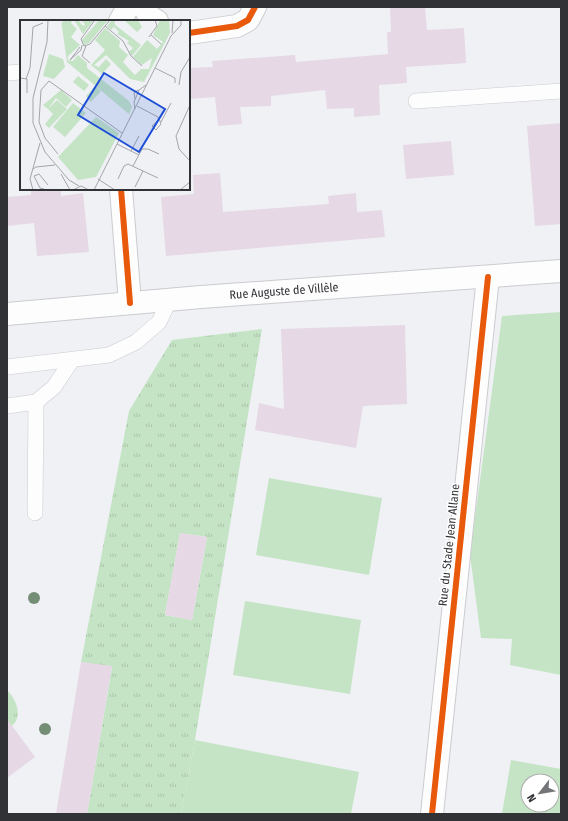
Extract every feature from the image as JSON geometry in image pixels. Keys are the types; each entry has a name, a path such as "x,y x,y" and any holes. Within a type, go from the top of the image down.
{"street":[{"path":"121,20 128,7"},
{"path":"144,7 150,17 155,20"},
{"path":"190,33 238,26 248,20 255,7"},
{"path":"121,190 130,303"},
{"name":"Rue Auguste de Villèle","path":"7,314 130,303 561,272"},
{"name":"Rue du Stade Jean Allane","path":"432,814 488,277"}],"lane":[{"path":"7,73 20,72"},
{"path":"416,101 561,90"},
{"path":"7,367 109,355 136,342 159,322 170,300"},
{"path":"7,406 36,402 54,386 72,360"},
{"path":"35,513 36,402"}],"green space":[{"path":"561,312 561,675 510,665 512,639 481,638 470,555 502,316"},
{"path":"262,329 195,740 181,814 87,814 112,667 81,662 129,411 172,340","holes":["180,533 207,537 192,620 165,615"]},
{"path":"269,478 382,498 369,575 256,555"},
{"path":"245,601 361,620 350,694 233,675"},
{"path":"7,690 14,700 18,712 16,721 7,731"},
{"path":"195,740 359,772 351,814 181,814"},
{"path":"511,760 561,769 561,814 502,814"}],"building":[{"path":"390,7 425,7 427,30 464,28 466,63 406,67 407,83 379,85 380,115 354,117 354,108 327,109 325,90 271,96 271,106 240,107 242,124 218,126 215,97 190,99 190,68 213,67 212,61 295,55 296,62 388,54 387,32 391,32"},
{"path":"561,123 561,224 535,226 527,126"},
{"path":"451,141 454,175 406,179 403,145"},
{"path":"220,173 223,212 329,204 328,196 356,193 357,212 382,210 385,237 166,256 161,197 194,194 193,175"},
{"path":"31,190 61,190 61,196 83,193 89,252 37,256 34,223 7,226 7,197 31,195"},
{"path":"405,325 407,404 363,406 356,448 255,430 259,403 284,409 281,329"},
{"path":"180,533 207,537 192,620 165,615"},
{"path":"81,662 112,666 87,814 56,814"},
{"path":"7,719 35,757 7,778"}],"cycle path":[{"path":"190,33 237,26 248,20 255,7"},
{"path":"121,190 130,303"},
{"path":"432,814 488,277"}]}
